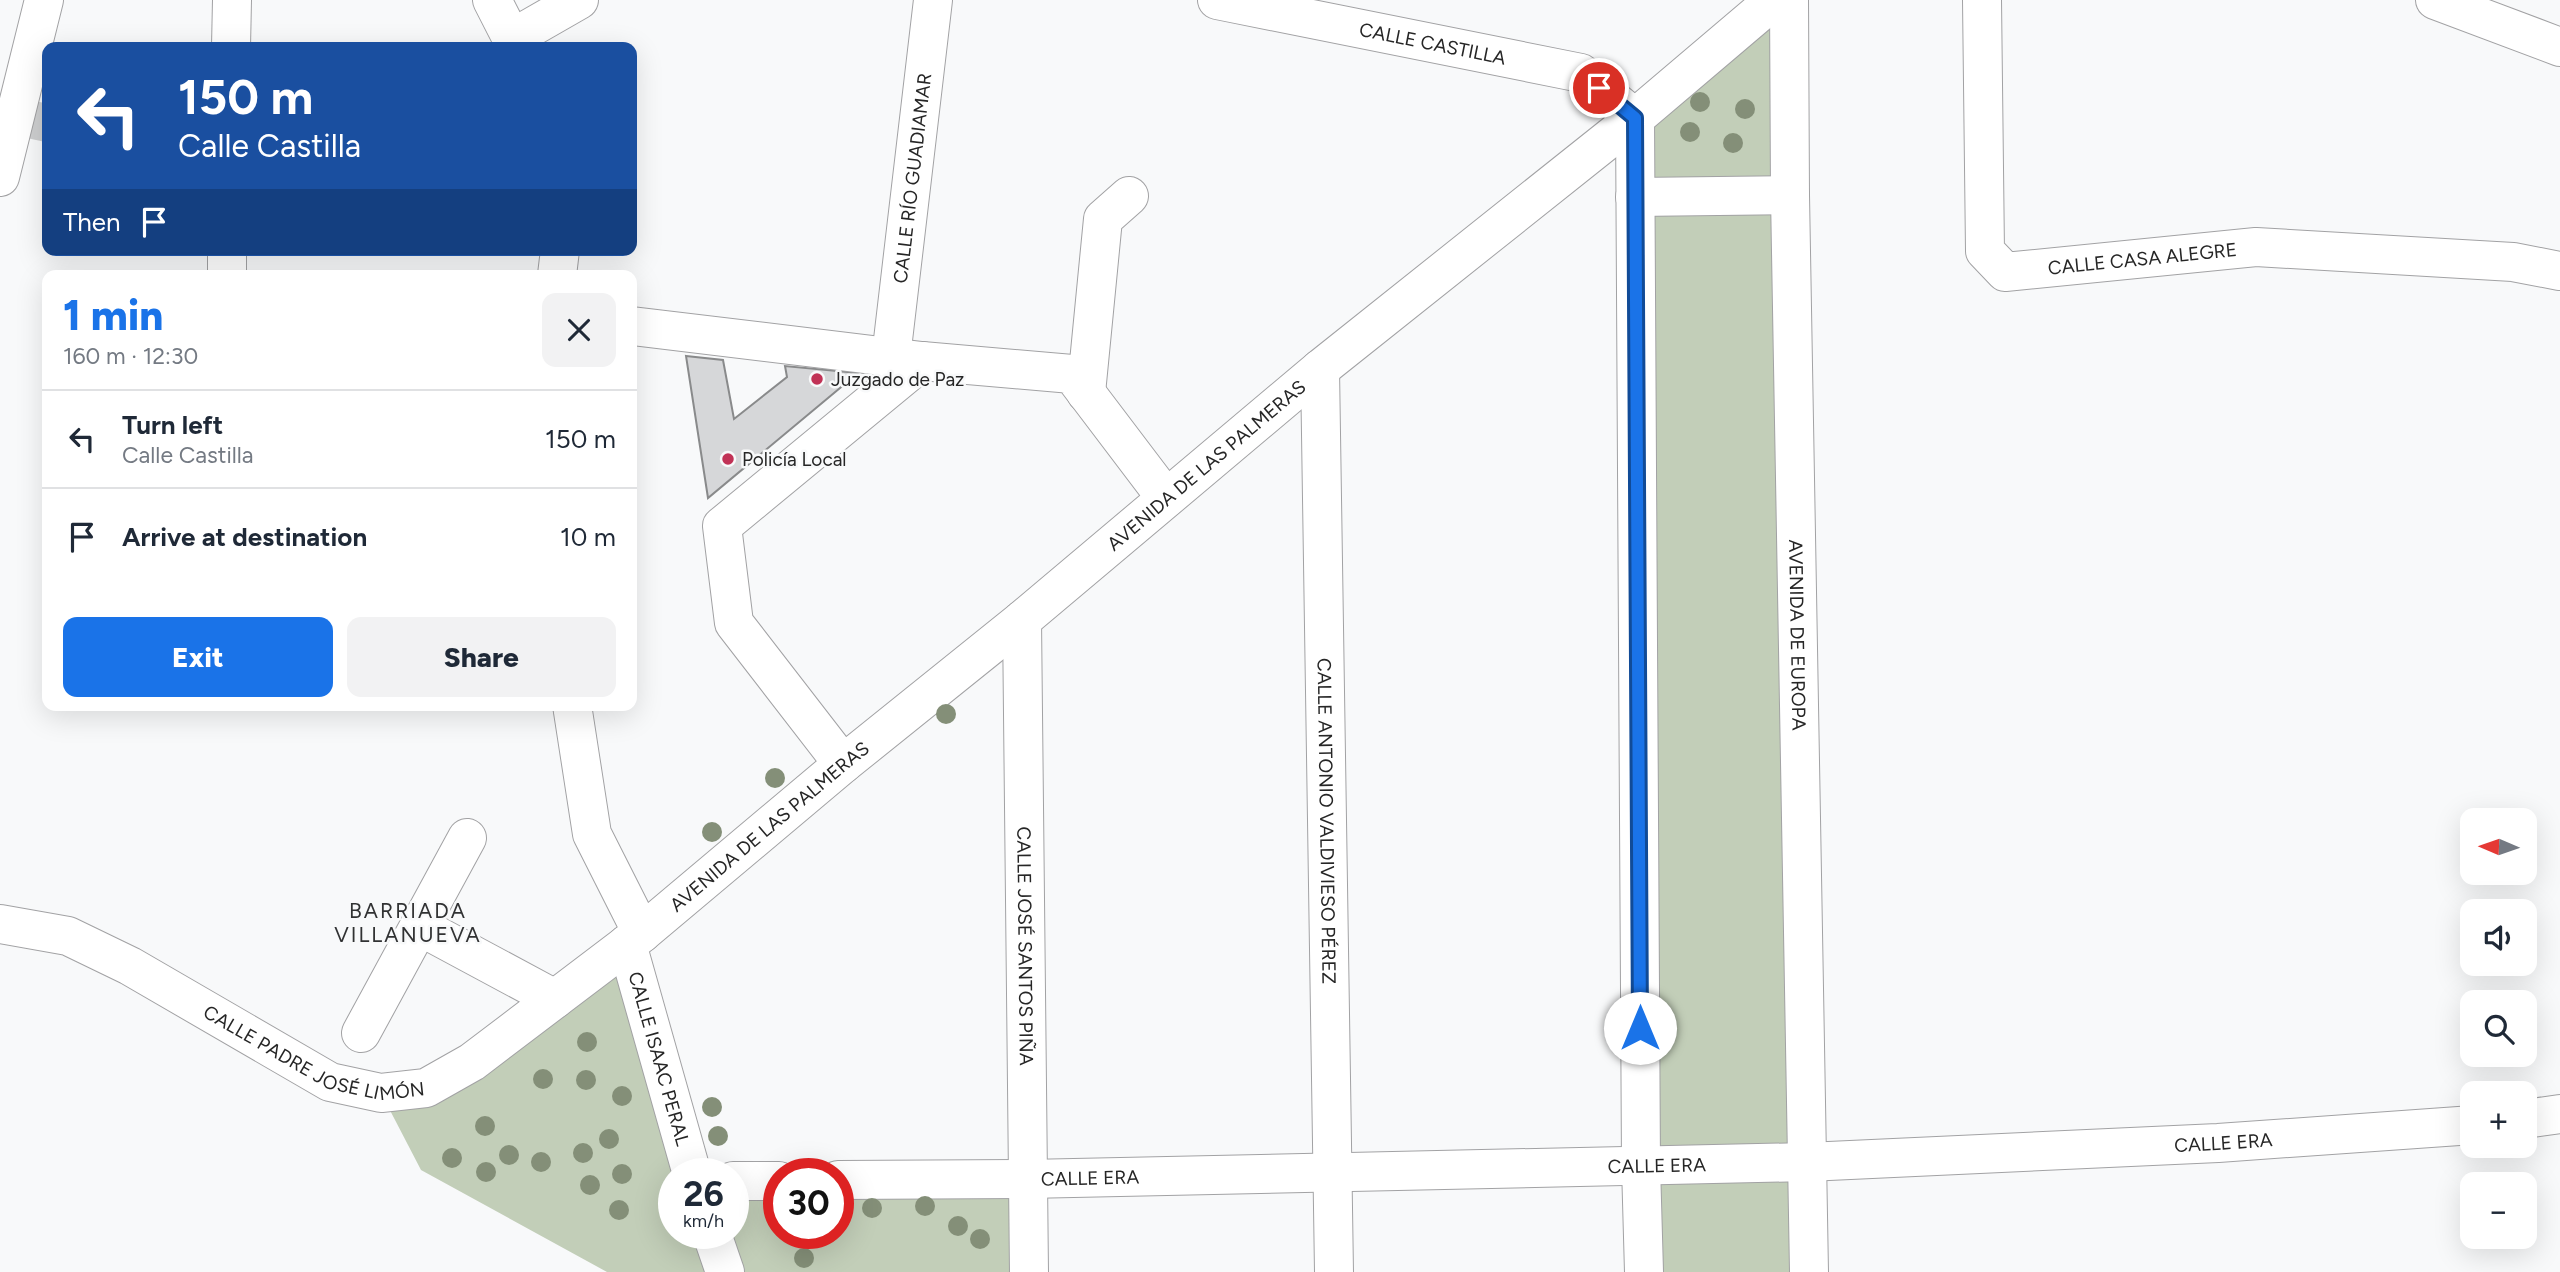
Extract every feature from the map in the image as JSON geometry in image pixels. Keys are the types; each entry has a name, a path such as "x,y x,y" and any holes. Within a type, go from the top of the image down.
{"street":[{"path":"0,177 44,0"},
{"path":"492,0 513,42"},
{"path":"516,42 579,0"},
{"name":"CALLE RÍO GUADIAMAR","path":"907,359 933,0"},
{"name":"CALLE CASTILLA","path":"1217,0 1363,15 1581,73 1635,118"},
{"name":"AVENIDA DE LAS PALMERAS","path":"634,939 843,764 1023,621 1320,369 1635,118 1774,0"},
{"name":"AVENIDA DE EUROPA","path":"1789,0 1809,1272"},
{"name":"CALLE CASA ALEGRE","path":"1982,0 1985,251 2005,272 2256,247 2513,262 2560,271"},
{"path":"2435,0 2560,47"},
{"path":"231,42 232,4"},
{"path":"1635,118 1641,1166 1644,1272"},
{"path":"1635,197 1790,195"},
{"path":"1086,393 1103,219 1129,196"},
{"path":"637,327 907,359 1072,374 1166,498"},
{"path":"843,764 734,623 722,526 907,359"},
{"name":"CALLE ANTONIO VALDIVIESO PÉREZ","path":"1320,369 1334,1272"},
{"name":"CALLE JOSÉ SANTOS PIÑA","path":"1023,621 1029,1272"},
{"name":"CALLE ISAAC PERAL","path":"573,711 592,834 634,939 688,1158"},
{"path":"361,1033 467,838"},
{"name":"CALLE PADRE JOSÉ LIMÓN","path":"0,924 68,936 130,966 330,1082 381,1093 426,1088 472,1062 634,939"},
{"path":"419,926 555,999"},
{"path":"2537,1117 2560,1114"},
{"name":"CALLE ERA","path":"854,1180 1027,1179 1807,1162 2218,1143 2460,1126"},
{"path":"717,1249 725,1272"}],"green space":[{"path":"1774,0 1809,1272 1644,1272 1635,118"},
{"path":"627,944 671,1158 658,1158 658,1249 749,1249 749,1181 763,1181 763,1249 854,1249 854,1180 1027,1179 1029,1272 607,1272 421,1170 381,1093 426,1088"}],"building":[{"name":"Policía Local","path":"686,356 723,360 734,419 787,377 785,366 858,373 708,498"}],"tunnel":[{"path":"15,116 42,122"}],"place":[{"name":"Juzgado de Paz","path":"817,379"},
{"name":"Policía Local","path":"728,459"}],"district":[{"name":"BARRIADA VILLANUEVA","path":"408,922"}],"route":[{"path":"1599,88 1635,118 1640,1028"}]}
